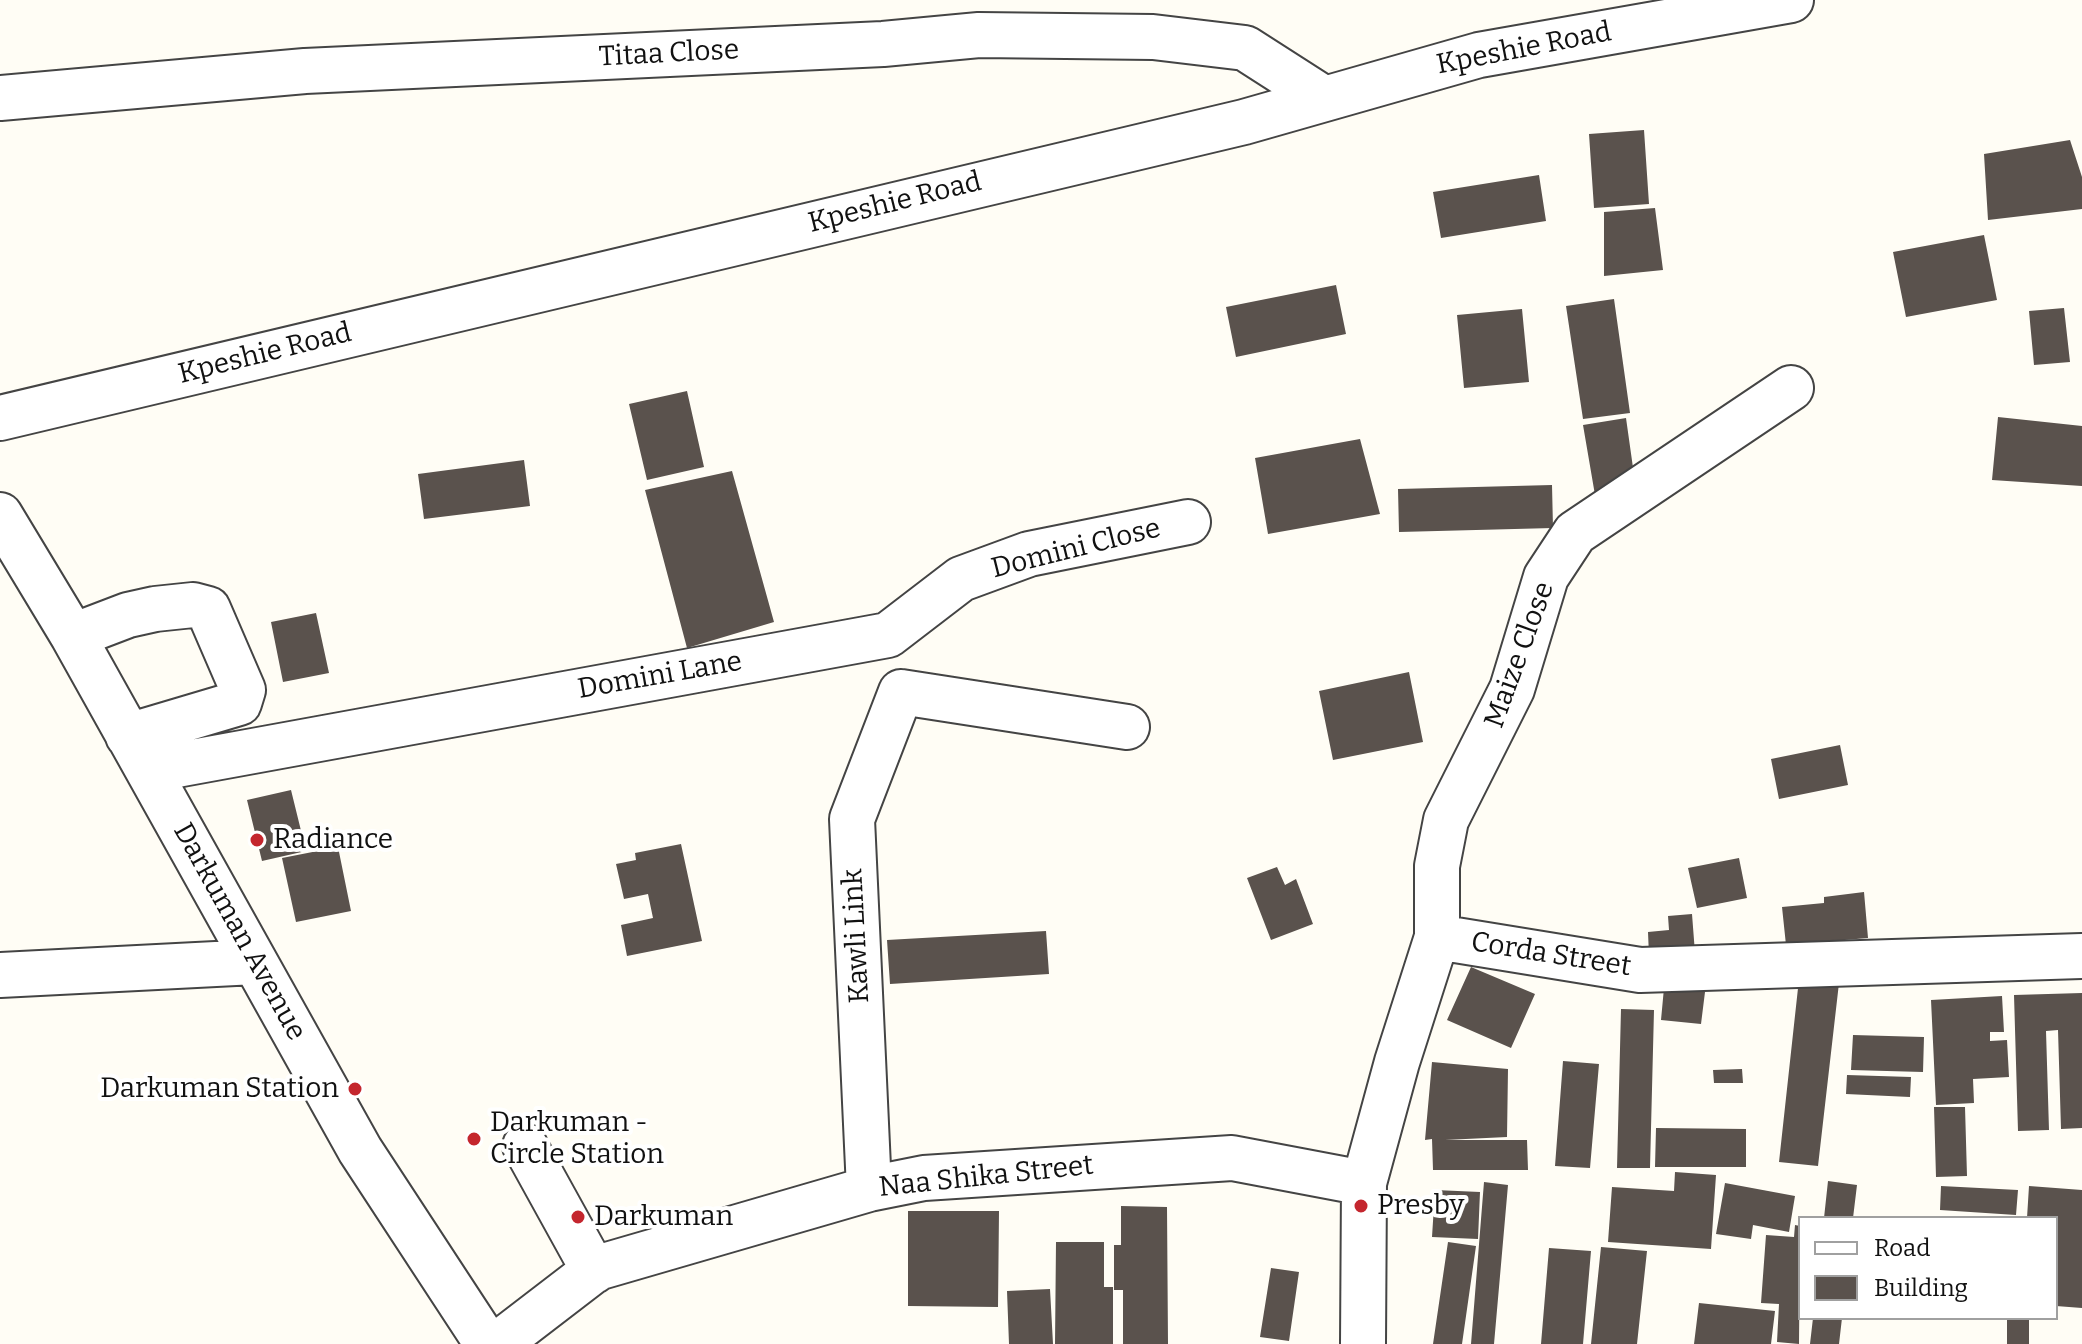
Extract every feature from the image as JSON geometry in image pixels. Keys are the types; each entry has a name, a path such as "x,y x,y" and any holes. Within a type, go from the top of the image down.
{"street":[{"name":"Kpeshie Road","path":"0,418 1244,122 1479,55 1676,10 1791,0"},
{"name":"Titaa Close","path":"0,98 305,71 883,44 976,17 1245,48 1323,98"},
{"name":"Maize Close","path":"1437,937 1437,866 1446,820 1512,689 1546,577 1575,533 1791,388"},
{"name":"Darkuman Avenue","path":"0,515 73,636 360,1150 487,1344"},
{"name":"Domini Close","path":"888,635 961,579 1029,554 1188,522"},
{"path":"73,636 128,615 155,609 193,605 208,609 243,690 239,703 138,753"},
{"path":"888,635 901,692 1127,727"},
{"name":"Domini Lane","path":"138,753 888,635"},
{"name":"Kawli Link","path":"869,1189 852,819 901,692"},
{"name":"Corda Street","path":"1363,1344 1364,1183 1437,937 1640,970 2082,956"},
{"path":"0,975 255,962"},
{"path":"525,1146 594,1271"},
{"name":"Naa Shika Street","path":"498,1344 594,1271 869,1189 924,1178 1232,1158 1364,1183"}],"building":[{"path":"1644,130 1649,204 1594,208 1589,134"},
{"path":"2070,140 2082,177 2082,209 1988,220 1984,154"},
{"path":"1539,175 1546,221 1441,238 1433,192"},
{"path":"1655,208 1663,270 1604,276 1604,212"},
{"path":"1984,235 1997,300 1906,317 1893,252"},
{"path":"1336,285 1346,334 1236,357 1226,307"},
{"path":"1614,299 1630,413 1583,419 1566,306"},
{"path":"2064,308 2070,362 2034,365 2029,311"},
{"path":"1522,309 1529,382 1464,388 1457,315"},
{"path":"687,391 704,467 647,480 629,404"},
{"path":"1998,417 2082,426 2082,486 1992,480"},
{"path":"1626,418 1636,489 1595,495 1583,425"},
{"path":"1360,439 1380,514 1268,534 1255,458"},
{"path":"524,460 530,506 424,519 418,474"},
{"path":"732,471 774,622 687,648 645,490"},
{"path":"1552,485 1553,528 1399,532 1398,489"},
{"path":"316,613 329,673 283,682 271,622"},
{"path":"1409,672 1423,742 1333,760 1319,691"},
{"path":"1840,745 1848,785 1779,799 1771,759"},
{"path":"291,790 306,851 262,861 247,800"},
{"path":"681,844 702,941 627,956 621,925 653,918 648,894 624,899 616,864 636,860 635,853"},
{"path":"338,847 351,911 296,922 282,858"},
{"path":"1739,858 1747,898 1697,908 1688,868"},
{"path":"1277,867 1285,885 1296,879 1313,924 1271,940 1247,878"},
{"path":"1864,892 1868,938 1786,945 1782,907 1824,903 1824,897"},
{"path":"1692,914 1695,953 1649,956 1648,932 1669,930 1668,916"},
{"path":"1046,931 1049,974 890,984 887,940"},
{"path":"1471,967 1535,994 1511,1048 1447,1020"},
{"path":"1799,979 1839,983 1818,1166 1779,1162"},
{"path":"1664,988 1705,992 1701,1024 1661,1020"},
{"path":"2082,993 2082,1128 2061,1129 2058,1030 2046,1031 2049,1130 2018,1131 2014,995"},
{"path":"2002,996 2004,1032 1990,1032 1990,1041 2007,1040 2009,1077 1973,1079 1974,1103 1936,1105 1931,1000"},
{"path":"1621,1009 1654,1010 1650,1168 1617,1168"},
{"path":"1853,1035 1924,1037 1923,1072 1851,1070"},
{"path":"1563,1061 1599,1064 1590,1168 1555,1166"},
{"path":"1432,1062 1508,1069 1507,1137 1445,1140 1527,1140 1528,1170 1433,1170 1432,1139 1425,1140"},
{"path":"1742,1069 1743,1083 1714,1083 1713,1070"},
{"path":"1847,1075 1911,1077 1910,1097 1846,1094"},
{"path":"1934,1107 1965,1107 1967,1176 1936,1177"},
{"path":"1656,1128 1746,1129 1746,1167 1655,1167"},
{"path":"1675,1172 1716,1175 1711,1249 1608,1242 1612,1187 1674,1191"},
{"path":"1828,1181 1857,1185 1853,1216 1824,1216"},
{"path":"1484,1182 1508,1185 1494,1344 1471,1344"},
{"path":"1725,1183 1795,1196 1789,1232 1753,1225 1751,1239 1716,1234"},
{"path":"1941,1186 2018,1190 2016,1215 1940,1210"},
{"path":"2029,1186 2082,1190 2082,1308 2058,1306 2058,1216 2027,1216"},
{"path":"1435,1190 1480,1192 1478,1239 1432,1237"},
{"path":"1121,1206 1167,1207 1168,1344 1123,1344 1123,1290 1114,1290 1114,1245 1121,1245"},
{"path":"908,1211 999,1211 998,1307 908,1306"},
{"path":"1795,1225 1798,1226 1799,1344 1777,1342 1779,1304 1761,1303 1766,1235 1794,1237"},
{"path":"1056,1242 1104,1242 1104,1287 1113,1287 1113,1344 1055,1344"},
{"path":"1448,1242 1476,1246 1462,1344 1433,1344"},
{"path":"1601,1247 1647,1251 1637,1344 1591,1344"},
{"path":"1549,1248 1591,1251 1583,1344 1541,1344"},
{"path":"1271,1268 1299,1272 1289,1341 1260,1337"},
{"path":"1050,1289 1053,1344 1009,1344 1007,1291"},
{"path":"1699,1303 1775,1311 1771,1344 1694,1344"},
{"path":"1813,1320 1842,1320 1839,1344 1810,1344"},
{"path":"2007,1320 2029,1320 2029,1344 2007,1344"}],"place":[{"name":"Radiance","path":"257,840"},
{"name":"Darkuman Station","path":"355,1089"},
{"name":"Darkuman - Circle Station","path":"474,1139"},
{"name":"Presby","path":"1361,1206"},
{"name":"Darkuman","path":"578,1217"}]}
